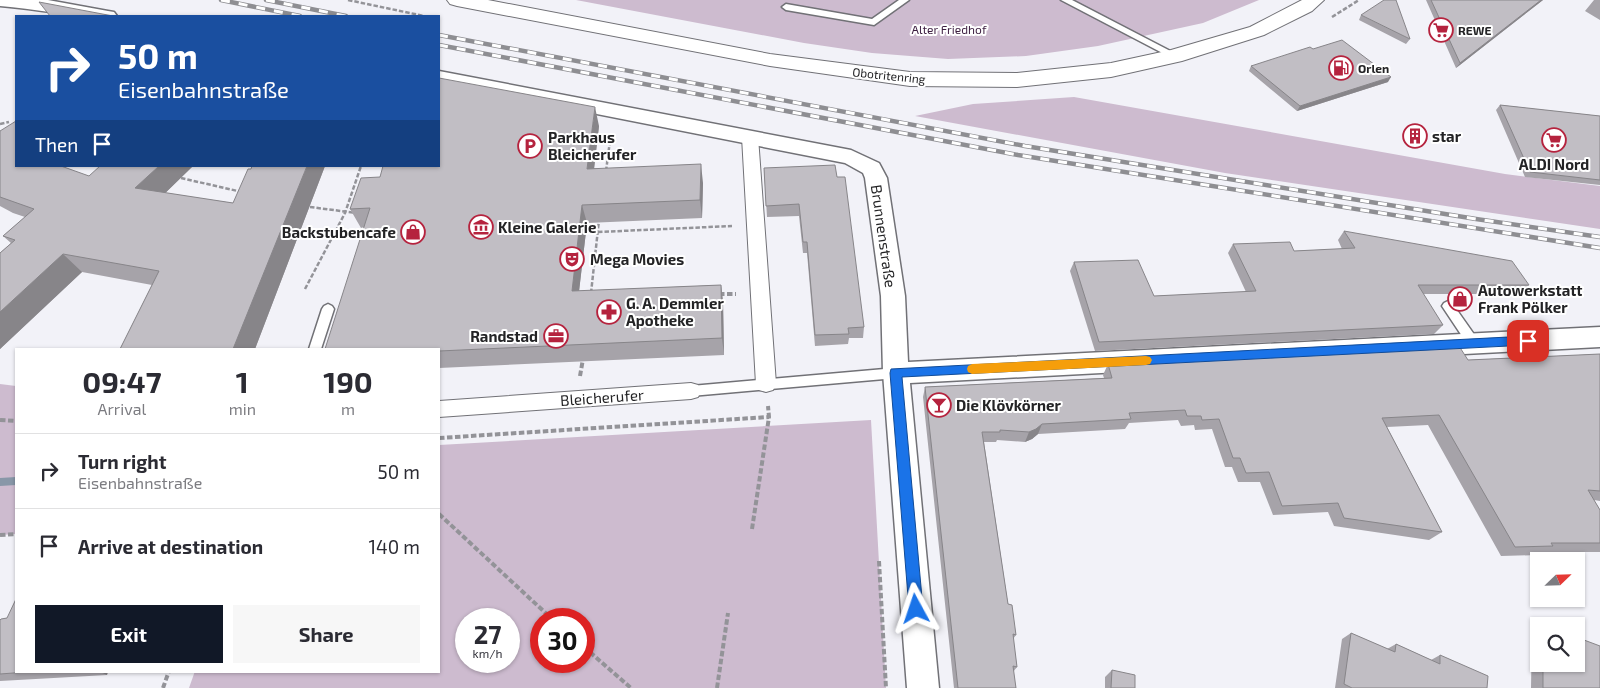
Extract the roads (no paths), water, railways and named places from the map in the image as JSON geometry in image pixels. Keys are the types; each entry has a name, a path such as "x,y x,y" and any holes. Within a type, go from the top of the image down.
{"street":[{"name":"Obotritenring","path":"457,0 770,60 910,79 1017,80 1111,70 1175,56 1256,31 1314,0"},
{"path":"0,1 40,4 102,15"},
{"name":"Brunnenstraße","path":"440,76 851,157 871,168 876,178 893,296 896,373 923,688"},
{"path":"750,137 751,178 761,293 766,384"},
{"path":"896,373 1600,337"},
{"name":"Bleicherufer","path":"440,409 691,390"}],"lane":[{"path":"786,7 874,22 905,0"},
{"path":"1065,0 1175,56"},
{"path":"1448,306 1474,344"},
{"path":"315,348 328,309"},
{"name":"Bleicherufer","path":"691,390 896,373"}],"waterway":[{"path":"0,482 15,481"}],"railway":[{"path":"221,0 295,15"},
{"path":"266,0 341,15"},
{"path":"440,35 1025,146 1476,219 1600,237"},
{"path":"440,45 1018,155 1600,248"}],"place":[{"name":"REWE","path":"1441,30"},
{"name":"Orlen","path":"1341,68"},
{"name":"star","path":"1415,136"},
{"name":"ALDI Nord","path":"1554,140"},
{"name":"Parkhaus Bleicherufer","path":"530,146"},
{"name":"Kleine Galerie","path":"481,227"},
{"name":"Backstubencafe","path":"413,232"},
{"name":"Mega Movies","path":"572,259"},
{"name":"Autowerkstatt Frank Pölker","path":"1460,299"},
{"name":"G. A. Demmler Apotheke","path":"609,312"},
{"name":"Randstad","path":"556,336"},
{"name":"Die Klövkörner","path":"939,405"}],"park label":[{"name":"Alter Friedhof","path":"949,29"}]}
